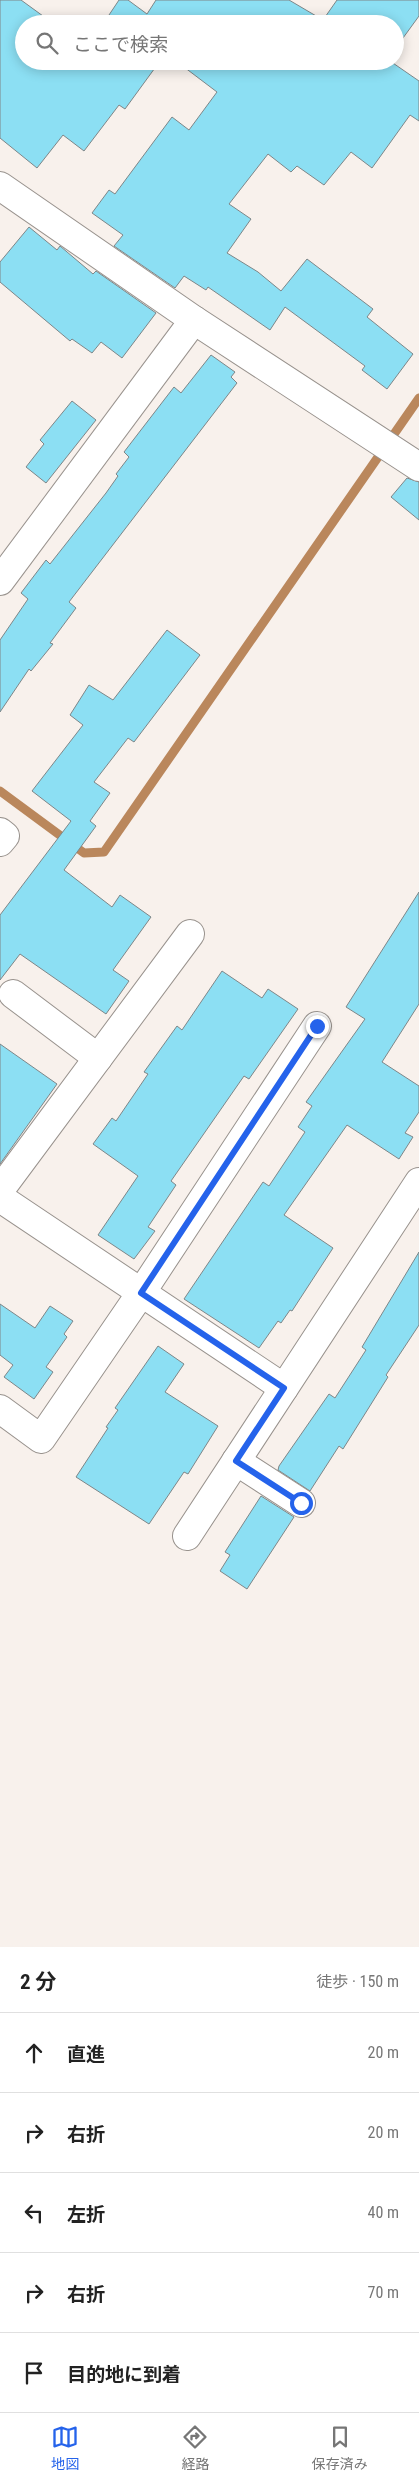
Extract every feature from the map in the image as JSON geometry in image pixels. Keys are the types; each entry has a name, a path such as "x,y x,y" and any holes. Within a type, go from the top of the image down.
{"street":[{"path":"0,186 194,320 419,467"},
{"path":"0,581 194,320"},
{"path":"0,832 5,836 0,842"},
{"path":"0,1190 190,934"},
{"path":"13,994 98,1058"},
{"path":"0,1409 41,1439 141,1293 317,1026"},
{"path":"186,1536 419,1182"},
{"path":"0,1198 284,1388"},
{"path":"236,1461 301,1503"}],"building":[{"path":"0,0 21,0 42,15 15,15 15,70 153,70 125,109 119,105 84,151 63,135 37,168 0,138"},
{"path":"119,0 128,0 147,14 156,0 289,0 314,15 109,15"},
{"path":"337,0 419,0 419,16 404,37 404,15 326,15"},
{"path":"188,70 403,70 419,81 419,121 410,115 372,168 351,152 324,185 297,166 291,172 268,154 229,204 251,219 227,253 258,272 281,291 307,259 373,309 367,317 413,354 387,389 362,370 365,366 285,307 270,330 208,287 206,290 184,276 175,288 114,246 123,235 92,213 109,190 115,194 172,117 189,130 217,92"},
{"path":"29,227 57,250 60,246 93,274 96,271 156,313 122,358 101,342 92,353 72,339 70,341 0,282 0,262"},
{"path":"211,355 235,372 231,377 237,383 69,602 76,608 50,643 53,644 31,671 29,669 0,712 0,640 28,599 21,593 46,560 50,564 106,493 118,476 116,474 129,457 124,452 174,387 181,393"},
{"path":"72,401 96,420 46,483 26,467 44,444 40,440"},
{"path":"407,478 419,482 419,520 391,497"},
{"path":"167,630 200,655 134,742 128,738 94,782 110,793 90,821 96,826 64,870 112,907 120,895 151,917 113,970 129,981 106,1014 20,954 0,980 0,915 71,821 32,791 83,725 70,715 89,685 113,700"},
{"path":"419,892 419,1004 382,1062 419,1086 419,1112 405,1133 413,1137 399,1159 347,1125 284,1215 333,1248 292,1311 290,1310 281,1323 278,1321 259,1348 184,1299 263,1182 269,1186 305,1132 298,1127 312,1106 306,1102 365,1019 346,1007"},
{"path":"222,971 262,998 268,989 298,1009 249,1079 244,1076 171,1181 176,1185 148,1227 155,1231 134,1259 98,1235 138,1176 93,1144 112,1118 116,1121 148,1074 144,1072 177,1026 182,1030"},
{"path":"0,1044 57,1084 0,1164"},
{"path":"419,1252 419,1325 386,1375 388,1377 343,1449 339,1446 310,1491 278,1470 279,1466 329,1394 335,1398 366,1350 362,1347"},
{"path":"0,1304 35,1328 50,1306 73,1321 64,1334 67,1337 46,1367 53,1372 34,1399 4,1377 13,1365 0,1355"},
{"path":"158,1346 184,1364 165,1392 218,1426 188,1474 184,1472 149,1524 76,1477 108,1428 106,1427 118,1410 115,1408"},
{"path":"261,1496 294,1517 247,1589 220,1571 230,1555 225,1552"}],"waterway":[{"path":"0,791 84,853 104,852 419,398"}],"route":[{"path":"301,1503 236,1461 284,1388 141,1293 317,1026"}]}
